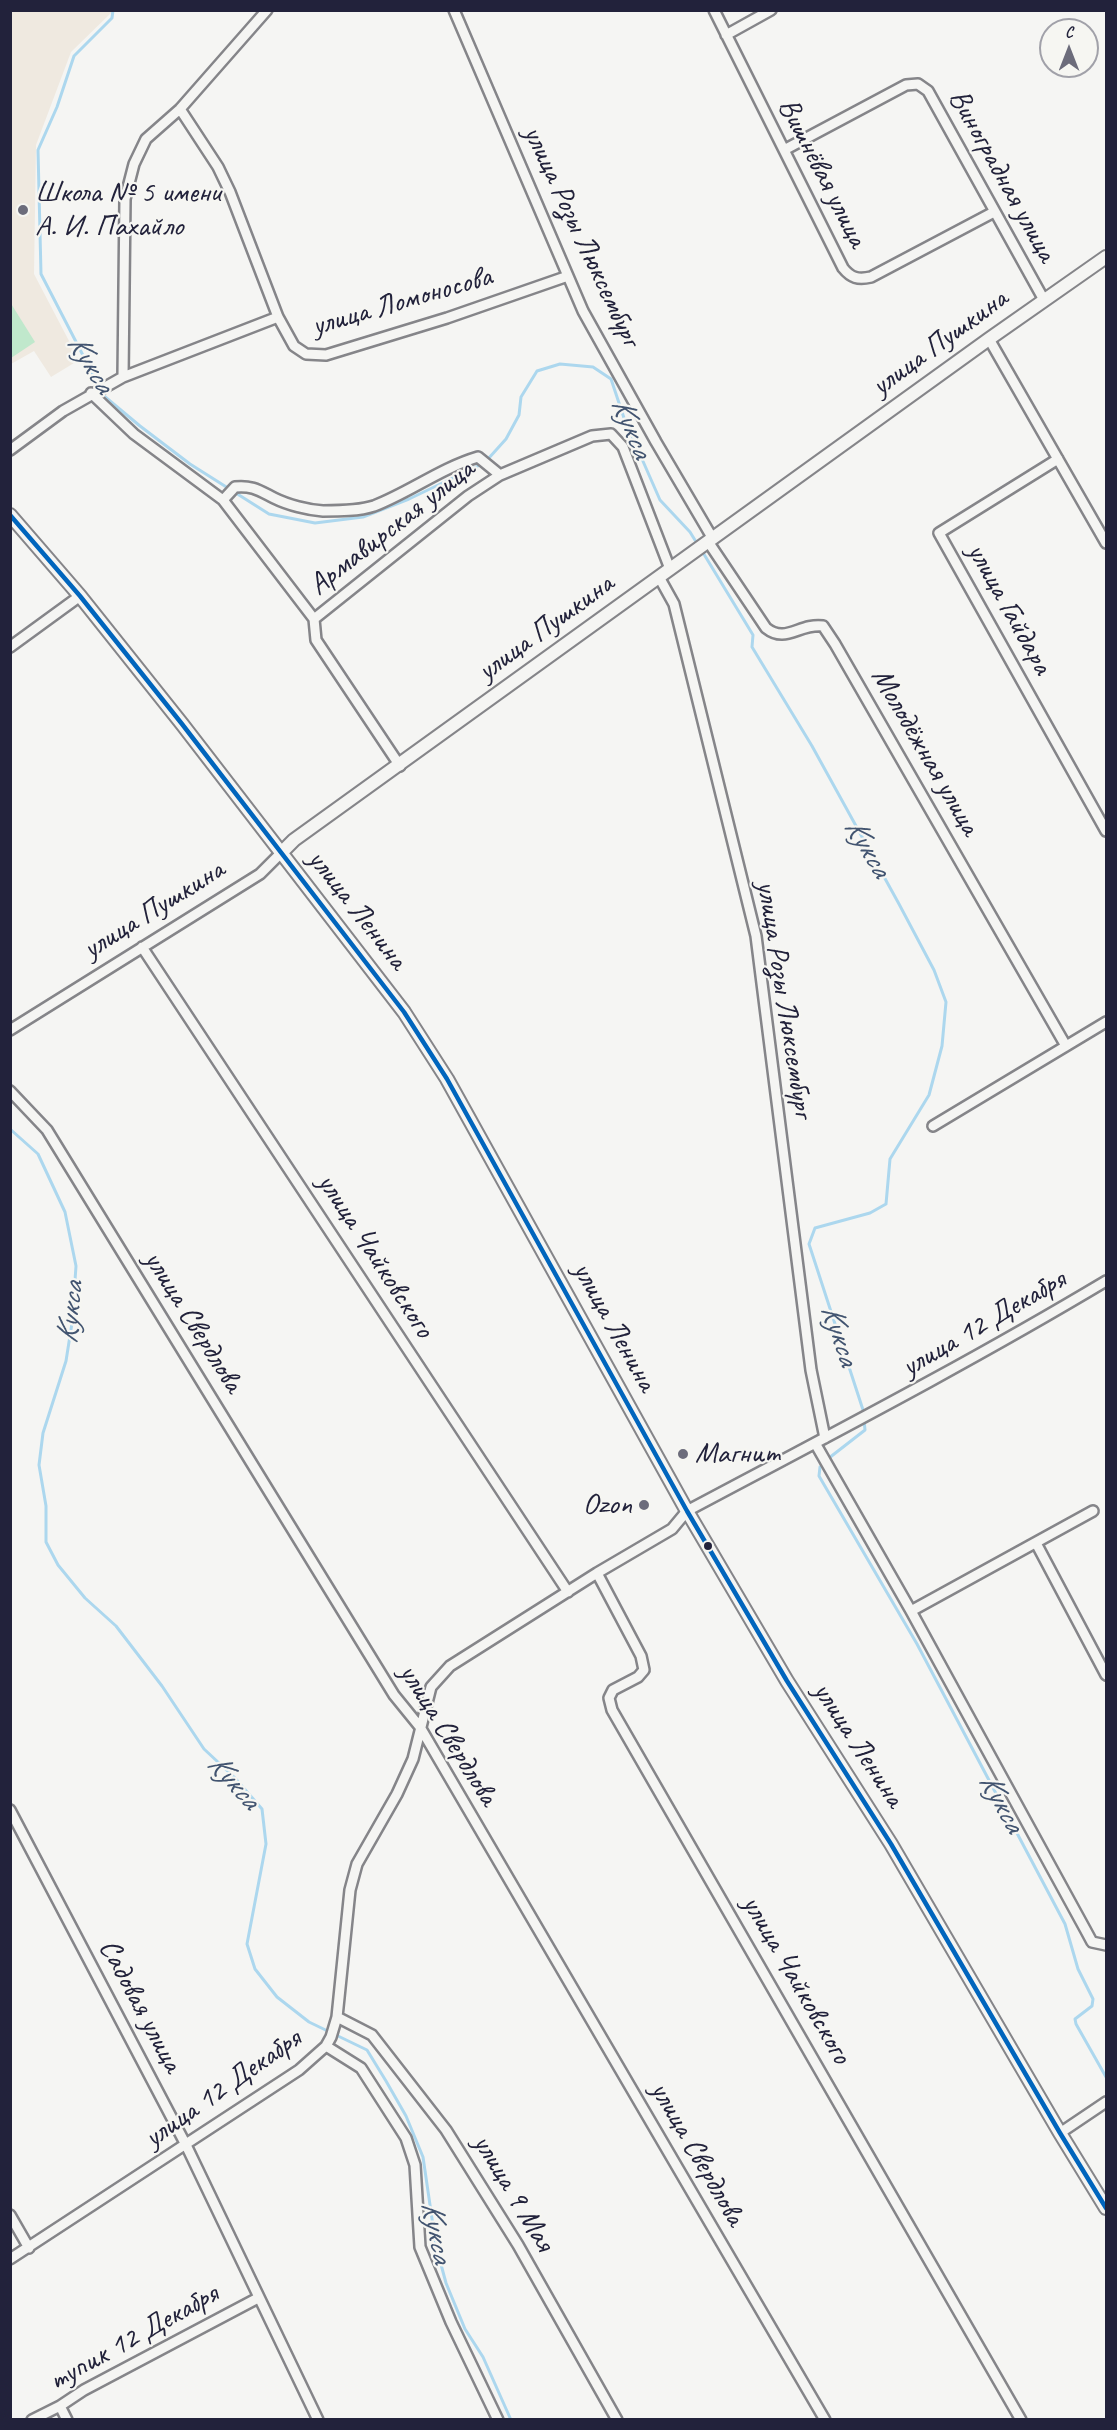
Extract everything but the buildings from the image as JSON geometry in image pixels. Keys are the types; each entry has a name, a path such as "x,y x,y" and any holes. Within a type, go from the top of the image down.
{"street":[{"path":"123,377 125,199 134,164 146,139 180,109 267,10"},
{"name":"улица Розы Люксембург","path":"454,10 583,311 656,442 705,546"},
{"name":"Вишнёвая улица","path":"714,10 849,276 861,279 872,277 994,212"},
{"path":"726,34 771,10"},
{"name":"Виноградная улица","path":"784,150 906,85 918,84 928,91 1044,300"},
{"path":"180,109 218,167 230,192 278,317"},
{"name":"улица Пушкина","path":"10,1030 260,874 294,840 705,546 988,339 1105,260"},
{"name":"улица Ломоносова","path":"10,450 63,411 123,377 278,317 294,346 306,354 326,355 447,318 568,276"},
{"path":"988,339 1107,543"},
{"name":"Армавирская улица","path":"94,392 134,434 229,494 314,619 316,640 400,766"},
{"name":"Армавирская улица","path":"314,619 468,496 500,475 592,436 611,434 623,447 670,569"},
{"name":"Армавирская улица","path":"229,494 256,487 276,499 297,506 320,511 342,511 372,507 461,462 478,457 500,475"},
{"name":"улица Гайдара","path":"1058,459 939,533 1107,831"},
{"name":"улица Ленина","path":"10,515 80,596 182,724 404,1012 447,1079 687,1511 787,1681 891,1844 1060,2133 1107,2208"},
{"name":"Молодёжная улица","path":"705,546 766,628 774,635 784,635 811,624 823,626 836,644 1066,1046"},
{"name":"улица Розы Люксембург","path":"659,577 674,604 756,936 811,1370 825,1438"},
{"path":"10,647 80,596"},
{"name":"улица Чайковского","path":"142,947 568,1592"},
{"path":"933,1126 1107,1022"},
{"name":"улица Свердлова","path":"10,1091 46,1130 394,1695 420,1727 825,2420"},
{"name":"улица 12 Декабря","path":"10,2259 299,2070 328,2042 336,2021 350,1890 357,1864 414,1759 431,1687 450,1666 597,1573 672,1529 687,1511 880,1410 1107,1281"},
{"path":"815,1443 911,1611 1084,1929 1092,1942 1107,1945"},
{"path":"911,1611 1093,1511"},
{"path":"1036,1543 1107,1675"},
{"name":"улица Чайковского","path":"597,1573 641,1656 644,1670 638,1677 613,1690 609,1698 612,1710 1021,2420"},
{"name":"Садовая улица","path":"10,1810 186,2145 318,2420"},
{"name":"улица 9 Мая","path":"336,2021 372,2035 446,2130 518,2245 617,2420"},
{"path":"328,2042 361,2068 406,2138 415,2165 420,2247 451,2322 498,2420"},
{"path":"1060,2133 1107,2102"},
{"path":"10,2215 29,2248"},
{"name":"тупик 12 Декабря","path":"32,2420 258,2298"},
{"path":"60,2406 67,2420"}],"shaded area":[{"name":"Школа № 5 имени А. И. Пахайло","path":"11,11 111,11 71,52 36,145 34,274 79,360 51,377 34,351 11,364"}],"green space":[{"path":"10,302 35,342 11,358 10,358"}],"waterway":[{"name":"Кукса","path":"113,10 112,18 74,56 57,107 38,150 41,274 104,396 190,464 269,514 315,523 363,517 409,499 480,465"},
{"name":"Кукса","path":"488,459 506,439 519,415 521,397 537,371 560,364 593,367 611,379 624,418 660,500 690,532 698,545"},
{"name":"Кукса","path":"702,551 753,635 752,647 812,746 899,904 934,970 946,1002 942,1046 929,1095 890,1159 886,1204 870,1213 815,1228 809,1244 864,1413"},
{"name":"Кукса","path":"10,1129 38,1154 65,1212 76,1266 72,1323 66,1361 43,1433 39,1465 46,1506 46,1542 58,1565 85,1598 116,1626 162,1686 204,1749 234,1777 262,1809 266,1844 247,1944 255,1969 277,1997 309,2022 367,2050 406,2116 423,2157 436,2246 446,2283 465,2329 483,2357 511,2420"},
{"name":"Кукса","path":"829,1458 865,1430 864,1420"},
{"name":"Кукса","path":"820,1467 819,1476 917,1644 1065,1924 1078,1969 1093,1999 1092,2006 1075,2019 1076,2024 1106,2077"}],"transit line":[{"path":"10,515 80,596 182,724 404,1012 447,1079 687,1511 787,1681 891,1844 1106,2208"}],"place":[{"name":"Школа № 5 имени А. И. Пахайло","path":"23,210"},
{"name":"Магнит","path":"683,1454"},
{"name":"Ozon","path":"644,1505"}]}
